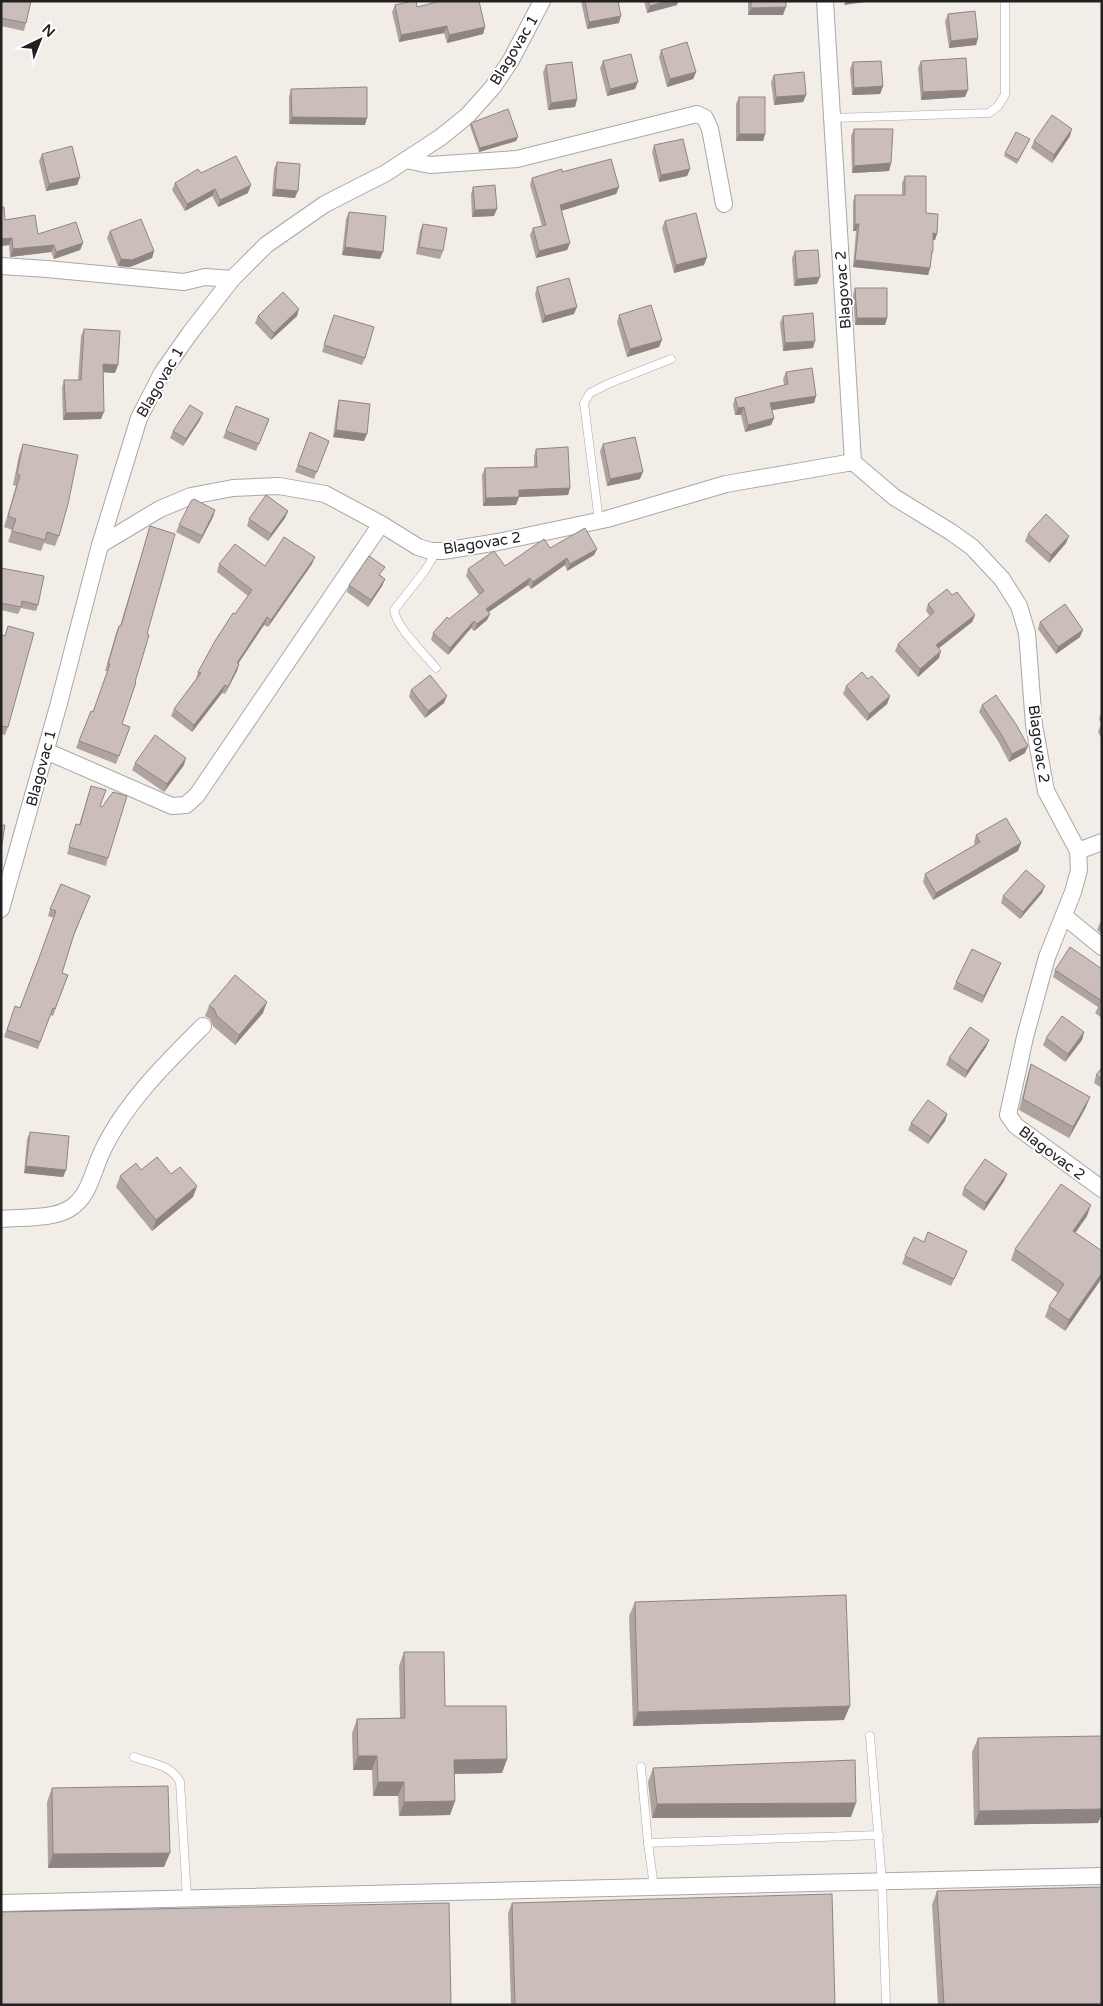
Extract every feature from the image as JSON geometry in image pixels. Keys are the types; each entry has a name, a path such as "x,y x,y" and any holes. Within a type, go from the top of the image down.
{"street":[{"name":"Blagovac 1","path":"1,909 46,750 100,545 139,418 162,373 232,279 266,245 325,204 386,173 441,137 467,116 493,87 511,60 542,1"},
{"name":"Blagovac 2","path":"825,1 853,462 894,497 972,547 1002,579 1019,606 1027,633 1034,725 1046,791 1078,851 1079,870 1073,892 1047,957 1025,1037 1008,1114 1016,1126 1102,1189"},
{"path":"406,160 430,166 516,159 697,114 706,118 710,129 724,204"},
{"path":"1,266 47,268 184,282 205,278 232,279"},
{"name":"Blagovac 2","path":"100,545 160,509 191,496 233,488 279,486 325,494 381,524 418,547 431,551 498,542 599,521 726,484 853,462"},
{"path":"46,750 172,806 186,805 197,795 381,524"},
{"path":"1078,851 1102,842"},
{"path":"1064,916 1102,946"},
{"path":"1,1219 57,1216 71,1208 88,1189 110,1135 146,1088 203,1026"},
{"path":"1,1903 1102,1876"}],"lane":[{"path":"832,118 989,113 998,106 1005,96 1005,1"},
{"path":"599,521 584,403 590,393 671,358"},
{"path":"431,551 432,559 394,610 395,616 402,628 436,668"},
{"path":"870,1736 882,1882 886,2005"},
{"path":"134,1757 168,1769 174,1773 180,1782 187,1898"},
{"path":"641,1767 654,1887"},
{"path":"648,1843 879,1835"}],"building":[{"path":"1,1 31,1 26,23 1,18"},
{"path":"416,1 417,7 441,1 479,1 485,27 449,35 447,26 401,35 395,5"},
{"path":"585,1 618,1 621,16 589,22"},
{"path":"648,1 667,1 650,6"},
{"path":"751,1 786,1 786,7 751,8"},
{"path":"975,11 978,38 951,41 948,14"},
{"path":"687,42 696,72 670,79 661,50"},
{"path":"631,54 638,82 610,89 603,61"},
{"path":"966,58 968,90 923,92 921,61"},
{"path":"881,61 883,86 854,88 853,62"},
{"path":"572,62 577,99 551,103 546,65"},
{"path":"804,72 806,95 776,97 774,75"},
{"path":"367,87 367,118 292,117 291,89"},
{"path":"739,97 765,97 765,134 739,134"},
{"path":"508,109 518,137 480,148 471,123"},
{"path":"1052,115 1072,129 1054,155 1034,141"},
{"path":"854,129 893,129 891,163 854,166"},
{"path":"1016,132 1030,139 1018,160 1005,153"},
{"path":"683,139 690,169 661,175 654,145"},
{"path":"72,146 80,177 49,184 42,154"},
{"path":"236,156 251,185 220,200 215,189 187,204 175,183 198,169 201,173"},
{"path":"611,159 619,187 560,205 570,243 539,251 533,228 546,225 532,178 562,169 562,172"},
{"path":"277,162 300,164 298,191 275,189"},
{"path":"905,176 926,176 926,213 938,214 937,234 933,233 933,251 930,268 855,260 859,224 855,224 855,195 905,195"},
{"path":"495,185 497,209 475,210 473,187"},
{"path":"1,207 4,207 5,220 35,215 38,234 76,222 83,243 56,252 54,245 13,249 12,238 1,239"},
{"path":"349,212 386,216 383,252 345,247"},
{"path":"696,213 707,257 676,265 665,221"},
{"path":"141,219 154,251 132,260 121,259 110,231"},
{"path":"423,224 447,228 443,251 419,247"},
{"path":"818,250 820,277 797,279 795,251"},
{"path":"569,278 577,307 545,316 537,287"},
{"path":"855,288 887,288 887,318 857,318"},
{"path":"283,292 299,309 274,333 258,316"},
{"path":"651,305 662,340 630,349 619,315"},
{"path":"813,313 815,341 785,343 783,316"},
{"path":"334,315 374,327 365,358 324,345"},
{"path":"84,329 120,331 118,365 103,364 104,412 66,413 64,380 81,380"},
{"path":"812,368 816,396 770,403 774,418 748,425 744,407 738,408 735,398 788,384 786,372"},
{"path":"339,400 370,404 367,434 336,430"},
{"path":"190,405 203,413 186,439 173,431"},
{"path":"236,406 269,419 259,444 226,431"},
{"path":"310,432 329,441 317,472 298,465"},
{"path":"635,437 643,472 610,479 603,444"},
{"path":"23,444 78,455 59,536 47,532 45,540 12,531 16,519 8,516 20,475 17,474"},
{"path":"568,447 570,488 519,490 519,497 486,498 485,468 537,467 536,449"},
{"path":"266,495 288,511 271,534 249,519"},
{"path":"194,499 215,510 202,536 179,525 191,501"},
{"path":"1046,514 1069,536 1051,555 1028,534"},
{"path":"150,526 175,534 147,634 149,635 136,682 122,724 130,727 119,756 79,741 91,711 93,712 110,664 108,664"},
{"path":"585,528 597,549 570,564 567,558 533,582 530,578 486,609 490,614 477,624 474,621 450,648 433,633 447,617 449,619 484,591 468,569 494,551 505,566 544,539 550,548"},
{"path":"284,537 315,557 271,620 267,617 237,663 239,664 228,687 225,685 194,725 174,709 201,673 198,672 233,613 235,614 252,590 219,564 235,544 265,566"},
{"path":"369,556 385,567 379,575 385,579 371,600 349,585"},
{"path":"1,568 44,576 38,605 22,601 21,607 1,603"},
{"path":"947,589 952,595 957,592 975,615 936,645 941,651 920,669 898,644 934,612 928,604"},
{"path":"1065,604 1083,630 1058,647 1040,622"},
{"path":"8,626 34,633 8,727 1,726 1,635 5,636"},
{"path":"862,672 868,679 872,676 890,696 869,714 846,686"},
{"path":"430,675 447,696 428,711 411,690"},
{"path":"996,695 1028,746 1012,754 982,705"},
{"path":"155,735 186,758 167,784 135,763"},
{"path":"91,786 106,790 100,806 102,807 113,792 127,796 108,858 69,847 76,824 80,825"},
{"path":"1006,818 1021,843 936,893 925,874 980,842 976,835"},
{"path":"1,825 5,825 2,844 1,843"},
{"path":"1026,870 1045,886 1023,912 1003,896"},
{"path":"61,884 90,896 74,934 62,973 68,975 40,1042 7,1030 15,1006 20,1008 39,958 56,911 50,909"},
{"path":"1070,947 1102,969 1102,1001 1055,970"},
{"path":"972,949 1001,963 984,996 956,982"},
{"path":"235,975 267,1002 239,1035 217,1016 214,1009 209,1006"},
{"path":"1102,1001 1102,1009 1098,1006"},
{"path":"1062,1016 1084,1032 1068,1054 1046,1038"},
{"path":"970,1027 989,1040 967,1071 949,1058"},
{"path":"1031,1064 1090,1097 1073,1127 1023,1099"},
{"path":"1102,1068 1102,1079 1096,1075"},
{"path":"928,1100 947,1114 931,1137 911,1123"},
{"path":"30,1132 69,1136 66,1170 26,1166"},
{"path":"157,1157 171,1174 180,1167 197,1186 156,1220 120,1176 136,1163 141,1170"},
{"path":"985,1159 1007,1174 986,1203 964,1188"},
{"path":"1061,1184 1091,1205 1073,1231 1102,1251 1102,1273 1069,1320 1049,1306 1064,1284 1015,1249"},
{"path":"928,1232 967,1251 954,1279 905,1256 914,1237 924,1242"},
{"path":"846,1595 850,1706 638,1712 635,1602"},
{"path":"404,1652 444,1652 445,1706 506,1706 507,1759 454,1760 455,1801 404,1802 404,1782 378,1782 377,1756 358,1756 357,1719 405,1718"},
{"path":"1102,1736 1102,1809 979,1811 978,1738"},
{"path":"855,1760 856,1803 657,1804 653,1768"},
{"path":"168,1786 170,1853 53,1854 52,1788"},
{"path":"1102,1887 1102,2005 944,2005 937,1891"},
{"path":"832,1894 835,2005 515,2005 512,1903"},
{"path":"449,1903 451,2005 1,2005 1,1912"}]}
